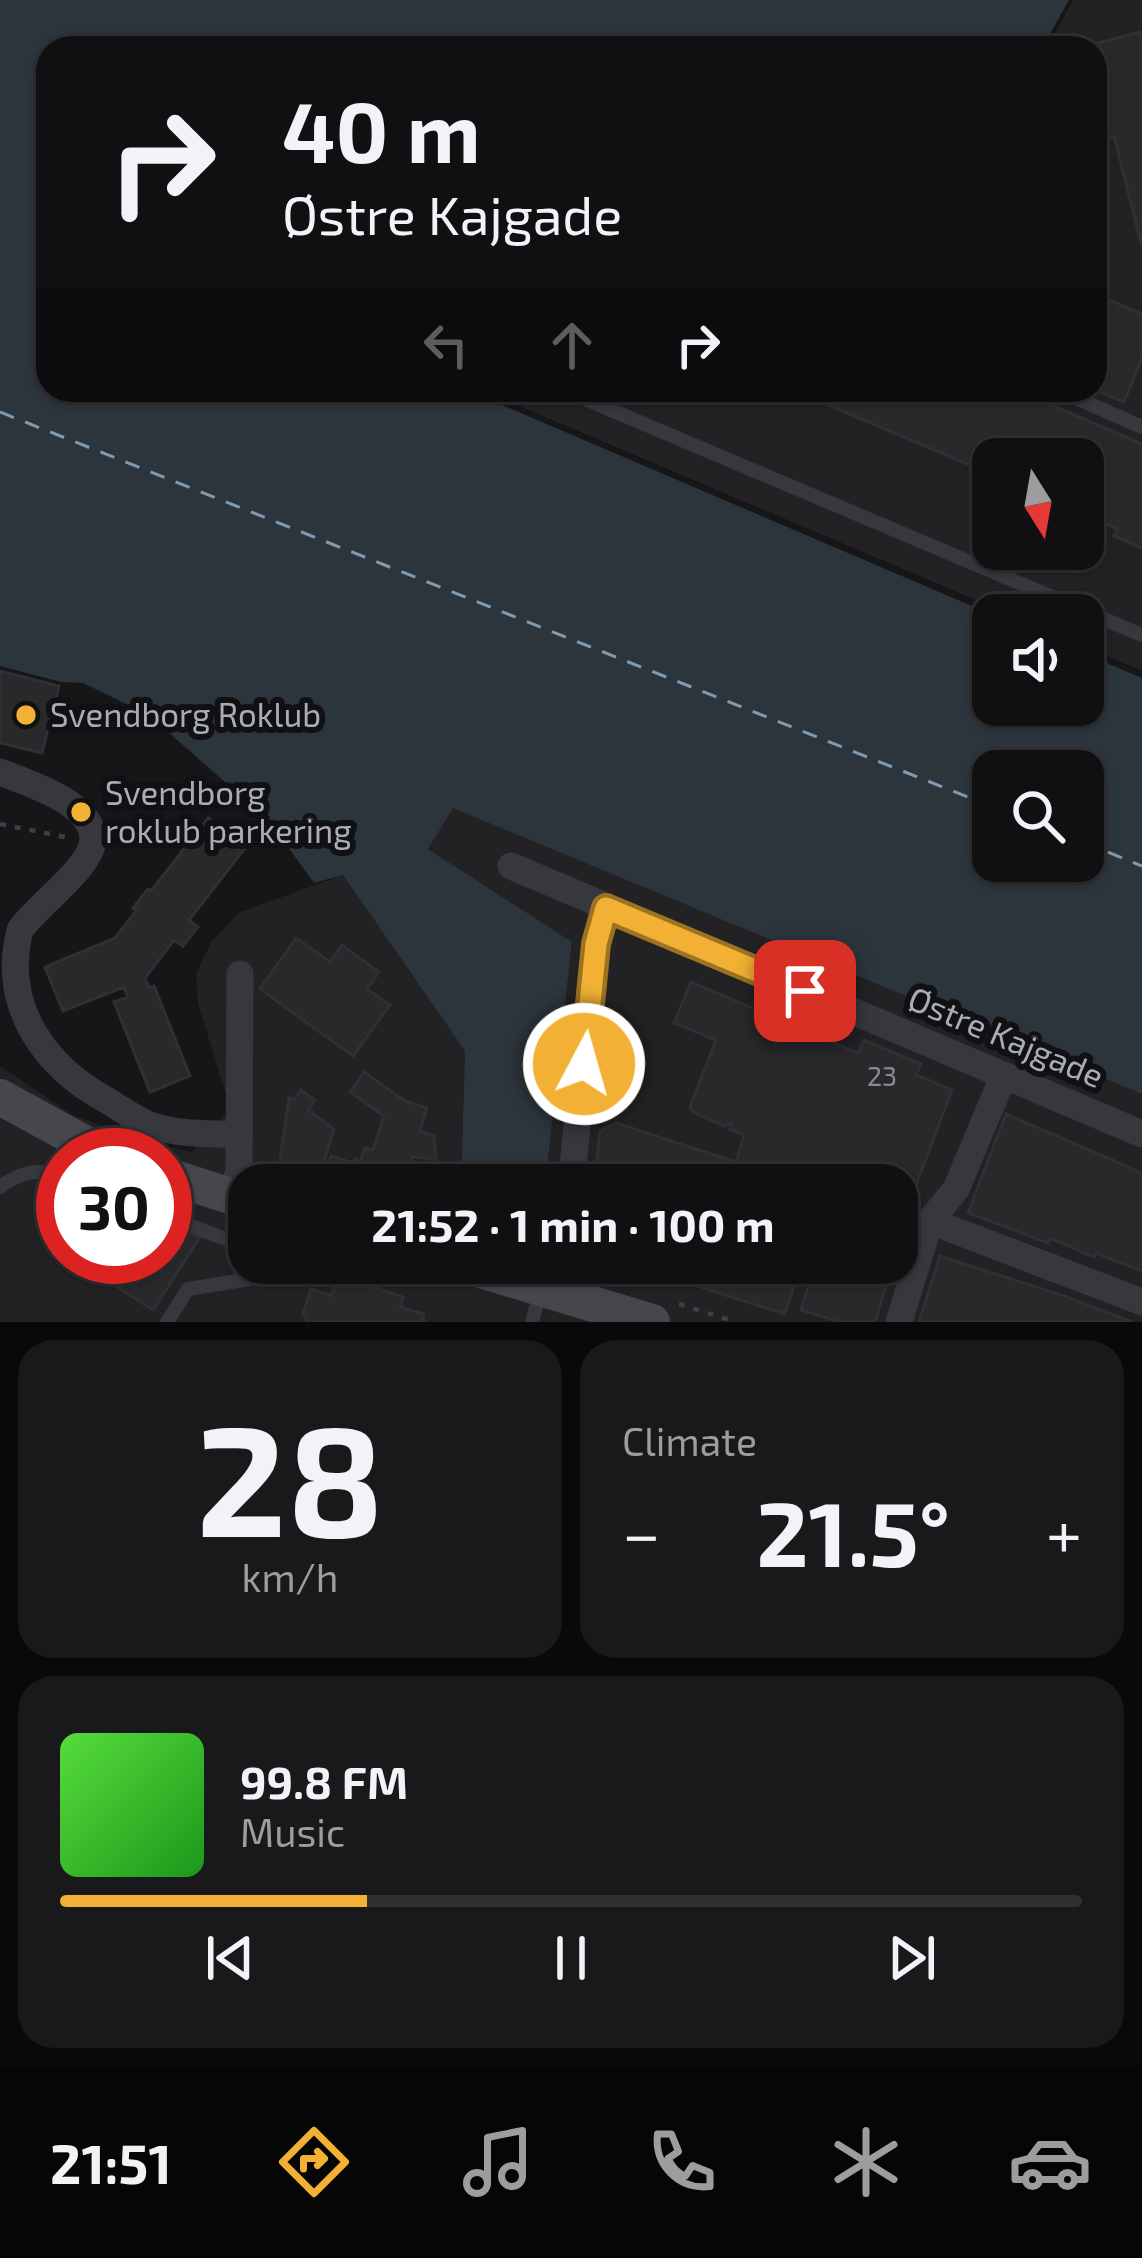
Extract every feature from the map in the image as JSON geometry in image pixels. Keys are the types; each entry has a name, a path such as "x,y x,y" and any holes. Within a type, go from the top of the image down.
{"street":[{"path":"0,772 81,812 90,824 94,843 21,928 8,956 6,986 16,1025 40,1057 87,1090 155,1127 239,1135"},
{"name":"Østre Kajgade","path":"511,866 1142,1134"},
{"path":"573,1164 596,944 606,908"},
{"path":"239,1164 240,974"},
{"path":"899,1322 930,1221 956,1189 1004,1075"},
{"path":"0,1097 57,1128"},
{"path":"192,1184 228,1196"},
{"path":"930,1221 1142,1302"},
{"path":"549,1291 652,1322"}],"lane":[{"path":"592,402 1142,634"},
{"path":"1085,402 1142,427"},
{"path":"0,1187 15,1176 36,1171"},
{"path":"192,1226 228,1240"},
{"path":"167,1322 188,1289 228,1281"}],"path":[{"path":"0,824 94,843"}],"shaded area":[{"path":"0,0 1069,0 1049,36 36,36 36,402 495,402 972,606 972,726 1104,726 1104,662 1142,678 1142,1094 453,808 428,849 572,942 547,1164 462,1164 465,1051 343,875 314,883 269,821 149,715 83,683 0,666"},
{"path":"1073,0 1142,0 1142,671 1104,654 1104,594 972,594 972,598 510,402 1107,402 1107,36 1054,36"},
{"path":"452,807 1142,1094 1142,1322 0,1322 0,1066 73,1115 107,1128 36,1128 36,1284 192,1284 192,1152 230,1108 198,1003 196,974 211,942 240,912 343,875 465,1051 462,1164 228,1164 228,1284 918,1284 918,1164 547,1164 572,943 428,849"}],"building":[{"path":"1140,32 1142,41 1142,247 1114,136 1107,138 1107,41"},
{"path":"1107,299 1142,314 1142,358 1124,402 1107,395"},
{"path":"821,402 1044,402 1142,444 1142,548 1114,536 1118,529 1104,523 1104,438 972,438 972,466"},
{"name":"Svendborg Roklub","path":"0,671 59,686 42,753 0,743"},
{"path":"208,818 246,847 189,920 198,927 183,946 174,940 145,978 149,988 154,986 190,1076 150,1092 114,1002 128,997 124,987 63,1011 45,967 115,938 136,911 133,908"},
{"path":"296,938 330,962 342,945 379,972 367,989 390,1005 353,1056 260,989"},
{"path":"691,982 858,1053 864,1040 921,1064 916,1075 952,1090 918,1180 918,1164 596,1164 600,1131 616,1123 736,1162 744,1135 730,1129 732,1123 724,1126 690,1107 716,1040 674,1023"},
{"path":"364,1072 405,1101 427,1108 420,1131 434,1136 436,1159 412,1157 410,1164 329,1164 331,1156 354,1163 360,1161 365,1148 373,1150 384,1116 350,1092"},
{"path":"301,1090 315,1100 308,1110 334,1129 323,1164 279,1164 289,1097 294,1100"},
{"path":"1006,1114 1142,1173 1142,1271 968,1213"},
{"path":"940,1256 1061,1295 1133,1322 919,1322"},
{"path":"115,1284 170,1284 153,1310"},
{"path":"335,1284 364,1284 403,1297 400,1307 424,1314 422,1321 427,1322 308,1322 303,1314 311,1289 331,1296"},
{"path":"691,1284 794,1284 785,1314"},
{"path":"809,1284 886,1284 875,1322 840,1322 801,1310"}],"ferry route":[{"path":"0,412 972,799"},
{"path":"1104,851 1142,866"}],"place":[{"name":"Svendborg Roklub","path":"26,715"},
{"name":"Svendborg roklub parkering","path":"81,812"}],"route":[{"path":"584,1064 596,944 606,908 805,991"}]}
